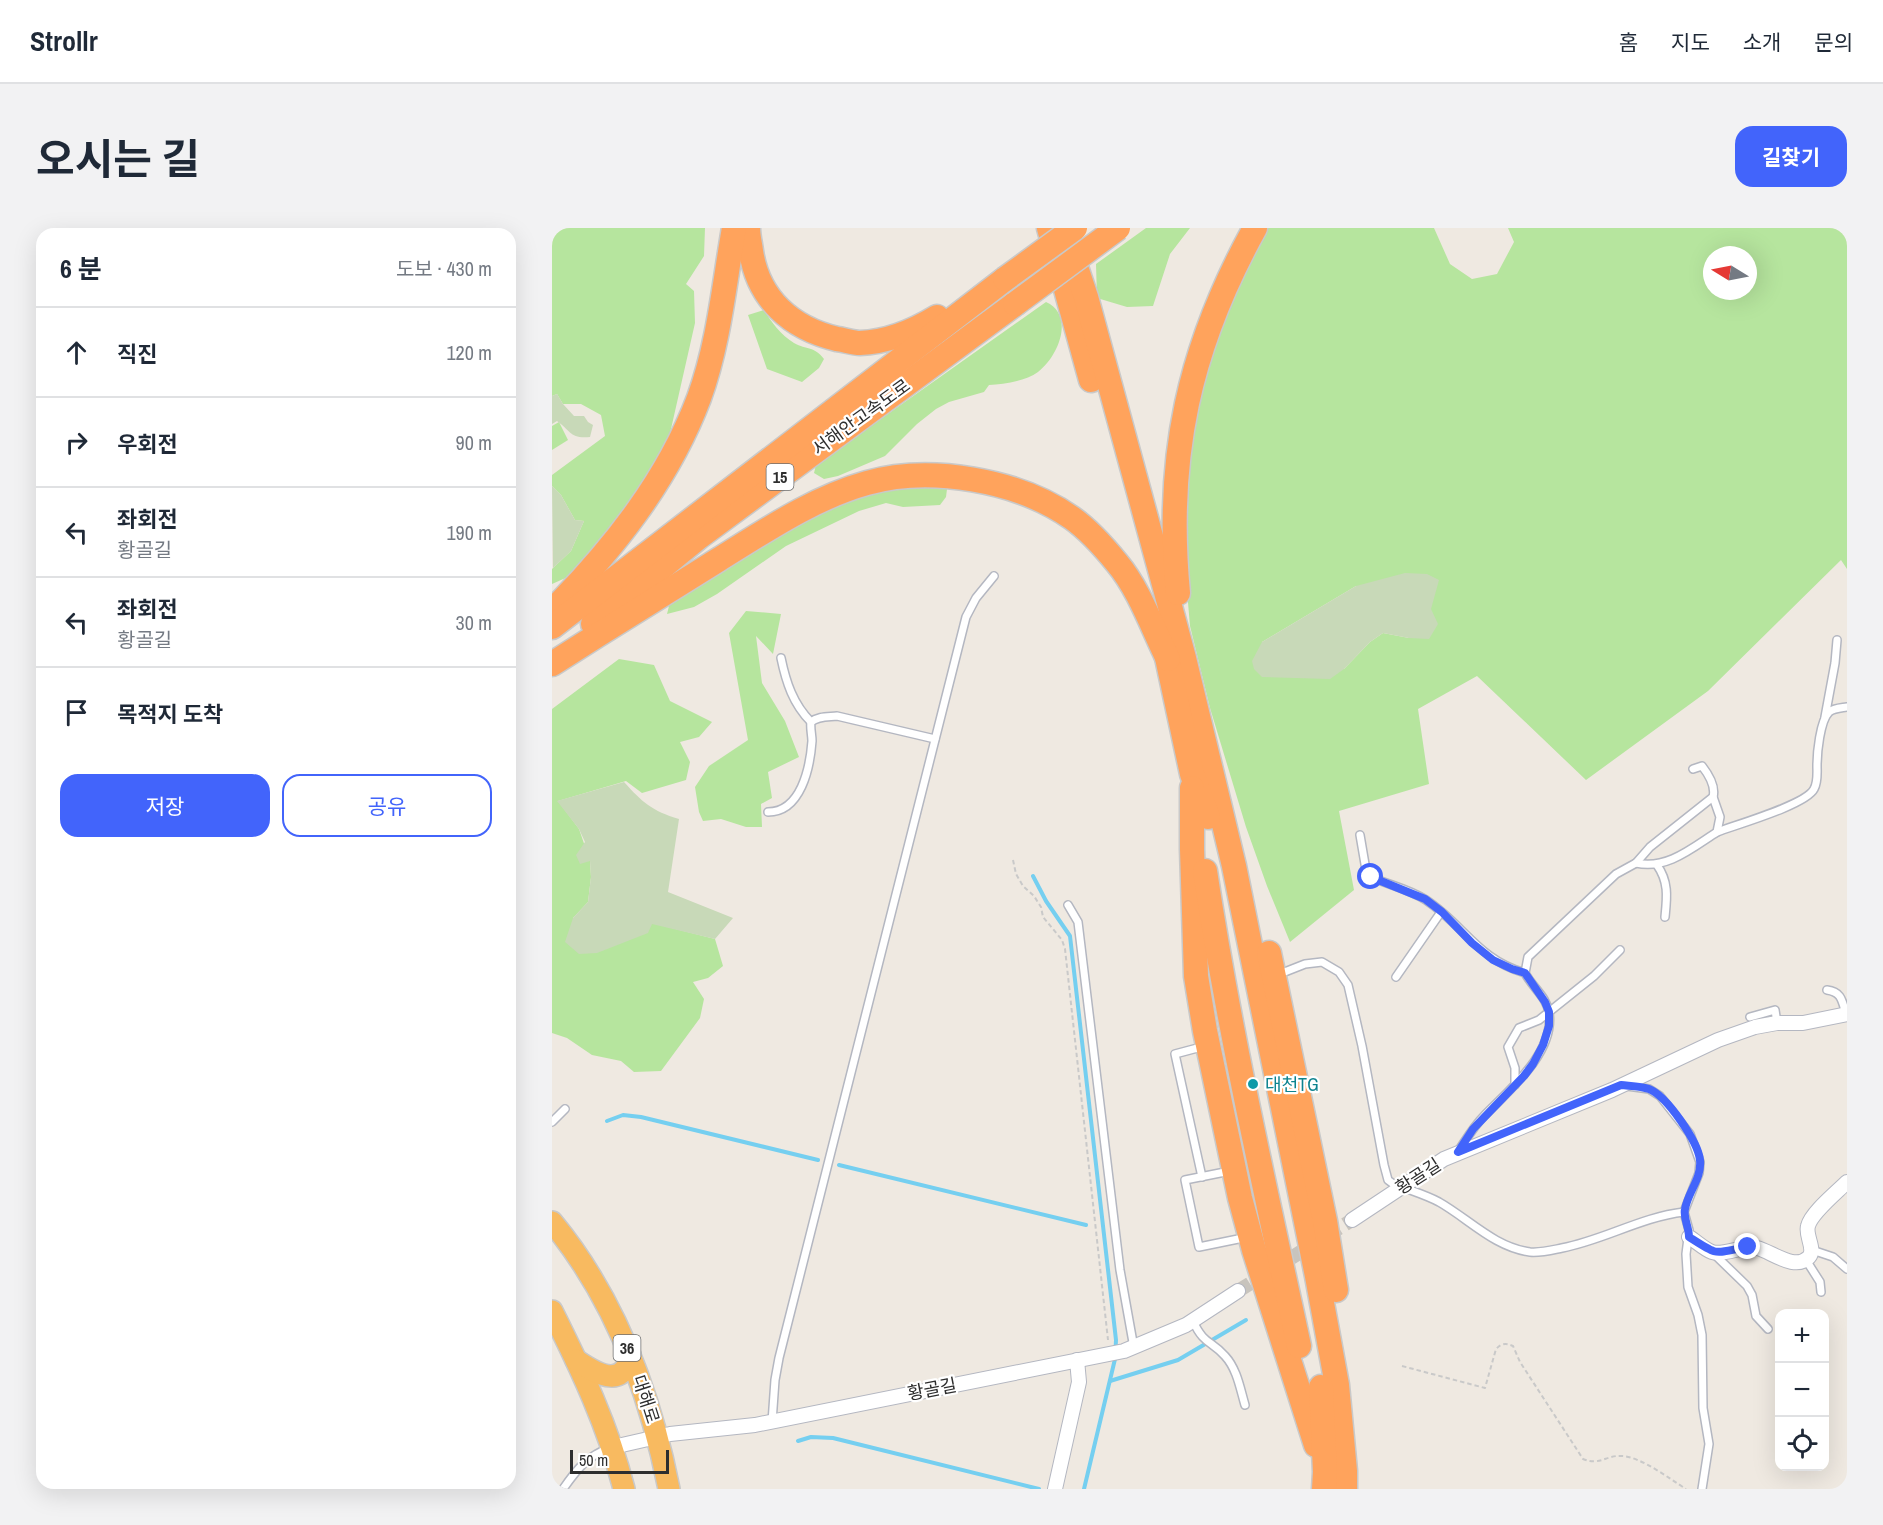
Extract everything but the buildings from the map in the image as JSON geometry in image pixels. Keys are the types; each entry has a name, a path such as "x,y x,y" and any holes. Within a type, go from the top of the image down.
{"highway":[{"path":"552,611 619,538 656,485 677,448 699,397 716,340 727,284 734,228"},
{"path":"748,228 754,270 767,296 789,318 818,334 857,343 886,340 922,326 1005,279"},
{"path":"1049,228 1131,519 1217,795 1252,952 1337,1385 1335,1480"},
{"path":"1063,228 1086,297 1176,659 1192,774 1196,976 1234,1170 1266,1294 1335,1480"},
{"name":"서해안고속도로","path":"552,627 1005,279 1075,228"},
{"name":"서해안고속도로","path":"552,659 699,537 1118,228"},
{"path":"1176,659 1175,486 1181,424 1210,321 1237,261 1256,228"},
{"path":"552,664 808,507 869,482 908,476 945,476 986,482 1016,490 1072,518 1097,540 1119,565 1176,659"},
{"path":"1192,774 1206,808 1219,854 1292,1218 1335,1480"},
{"path":"1217,795 1237,839 1268,948 1325,1221 1339,1312 1348,1417 1335,1480"},
{"name":"대해로","path":"552,1221 587,1269 630,1355 658,1437 669,1489"},
{"path":"552,1311 593,1396 613,1447 624,1489"},
{"path":"576,1359 592,1371 608,1376 618,1375 626,1369 630,1355"}],"street":[{"name":"황골길","path":"1352,1220 1400,1187 1458,1152 1621,1085 1718,1040 1755,1027 1777,1023 1803,1023 1846,1014"},
{"path":"1689,1237 1712,1252 1720,1253 1748,1247 1765,1250 1790,1261 1809,1255 1807,1231 1810,1219 1847,1182"},
{"name":"황골길","path":"613,1447 658,1437 772,1422 1129,1350 1193,1321 1238,1291"},
{"path":"1055,1489 1079,1382 1077,1360"}],"lane":[{"path":"772,1422 779,1358 969,609 994,576"},
{"path":"1636,863 1657,865 1681,855 1717,832 1781,809 1814,790 1817,756 1835,663 1837,640"},
{"path":"768,812 784,809 792,803 802,785 812,738 811,722 793,697 781,658"},
{"path":"1824,720 1830,712 1847,707"},
{"path":"811,722 821,717 837,716 935,739"},
{"path":"1693,768 1701,766 1715,790 1713,797 1720,817 1717,832"},
{"path":"1525,973 1528,957 1537,947 1616,874 1636,863 1650,847 1713,797"},
{"path":"1360,835 1366,870 1371,877 1425,899 1493,960 1525,973 1545,1002 1549,1012 1549,1026 1543,1045 1533,1064 1473,1129 1458,1152"},
{"path":"1657,865 1665,880 1667,891 1665,916"},
{"path":"1068,905 1077,922 1129,1350"},
{"path":"1396,977 1442,912"},
{"path":"1515,1085 1515,1068 1508,1047 1518,1028 1533,1024 1549,1012 1594,976 1620,950"},
{"path":"1274,976 1305,964 1322,962 1339,972 1348,985 1384,1165 1388,1180 1400,1187 1439,1202 1488,1236 1512,1247 1531,1252 1577,1245 1651,1219 1684,1212"},
{"path":"1827,990 1835,991 1841,996 1846,1014"},
{"path":"1750,1017 1775,1010 1777,1023"},
{"path":"1202,1177 1175,1054 1208,1046"},
{"path":"1621,1085 1649,1089 1660,1096 1690,1134 1700,1162 1700,1173 1684,1212 1689,1237 1686,1272 1688,1287 1702,1335 1703,1408 1709,1444 1702,1489"},
{"path":"552,1122 565,1109"},
{"path":"1234,1170 1185,1180 1199,1247 1250,1236"},
{"path":"1712,1252 1747,1286 1752,1294 1756,1316 1768,1329"},
{"path":"1821,1292 1820,1282 1809,1255 1833,1257 1847,1269"},
{"path":"1193,1321 1207,1342 1224,1354 1229,1361 1238,1380 1245,1405"},
{"path":"563,1489 585,1461 596,1453 613,1447"}],"path":[{"path":"1013,860 1016,874 1023,886 1034,896 1041,907 1043,917 1062,940 1065,949 1108,1335 1107,1355"},
{"path":"1402,1366 1485,1388 1496,1349 1501,1345 1513,1346 1583,1459 1598,1462 1621,1456 1633,1459 1686,1489"}],"green space":[{"path":"552,228 705,228 704,256 686,284 694,291 695,323 666,451 645,487 570,576 552,584 552,569 571,551 584,521 575,520 561,495 552,486 552,475 605,436 601,415 581,404 563,404 557,394 552,396"},
{"path":"1146,228 1190,228 1170,254 1153,306 1127,307 1097,298 1096,264"},
{"path":"1265,228 1434,228 1450,264 1472,279 1497,274 1514,242 1508,228 1847,228 1847,569 1841,560 1708,691 1586,780 1477,676 1418,709 1429,784 1339,811 1354,890 1290,942 1246,827 1210,708 1190,626 1183,544 1192,409 1244,265","holes":["1356,586 1409,638 1383,633 1370,642 1344,669 1262,642"]},
{"path":"1046,302 1055,308 1060,316 1061,336 1052,356 1038,372 1021,380 989,385 984,392 949,402 936,409 917,424 885,456 838,476 824,479 814,473 816,465"},
{"path":"764,310 785,336 794,343 814,350 824,359 819,368 802,382 767,369 748,315"},
{"path":"557,394 574,416 584,416 593,425 590,437 578,437 571,434 557,421 552,424 552,396"},
{"path":"559,422 568,440 552,450 552,426"},
{"path":"942,484 947,489 946,497 940,505 903,507 886,503 859,511 786,546 717,594 694,607 667,614 670,602 823,508 902,485"},
{"path":"552,486 561,495 575,520 584,521 571,551 553,568"},
{"path":"1405,573 1427,574 1439,580 1431,609 1438,624 1429,639 1383,633 1330,679 1262,677 1254,669 1252,661 1262,642 1356,586"},
{"path":"746,611 781,614 773,654 756,636 762,683 785,721 799,757 768,772 772,798 761,804 762,827 746,827 721,819 703,821 699,812 695,787 709,766 748,740 729,633"},
{"path":"619,659 654,665 670,701 712,722 699,737 680,742 690,762 686,780 642,793 626,781 558,801 579,829 590,861 588,902 573,918 652,923 715,939 723,966 708,978 693,982 704,999 700,1018 661,1071 634,1072 621,1061 592,1055 567,1038 552,1033 552,709"},
{"path":"624,782 648,805 679,819 668,892 733,918 715,939 652,924 648,933 597,953 579,954 565,942 573,918 588,902 591,877 590,861 580,864 576,855 585,842 579,829 557,801"}],"waterway":[{"path":"1033,876 1046,901 1070,936 1116,1340 1115,1359 1084,1489"},
{"path":"607,1121 623,1115 641,1117 818,1160"},
{"path":"839,1165 1086,1225"},
{"path":"1110,1381 1178,1360 1246,1320"},
{"path":"798,1441 811,1437 833,1438 1039,1489"}],"tunnel":[{"path":"1238,1291 1352,1220"}],"place":[{"name":"대천TG","path":"1253,1084"}],"route":[{"path":"1371,877 1425,899 1493,960 1525,973 1545,1002 1549,1012 1549,1026 1543,1045 1533,1064 1484,1116 1458,1152 1621,1085 1649,1089 1660,1096 1690,1134 1698,1152 1700,1173 1684,1212 1689,1237 1712,1252 1720,1253 1748,1247"}]}
